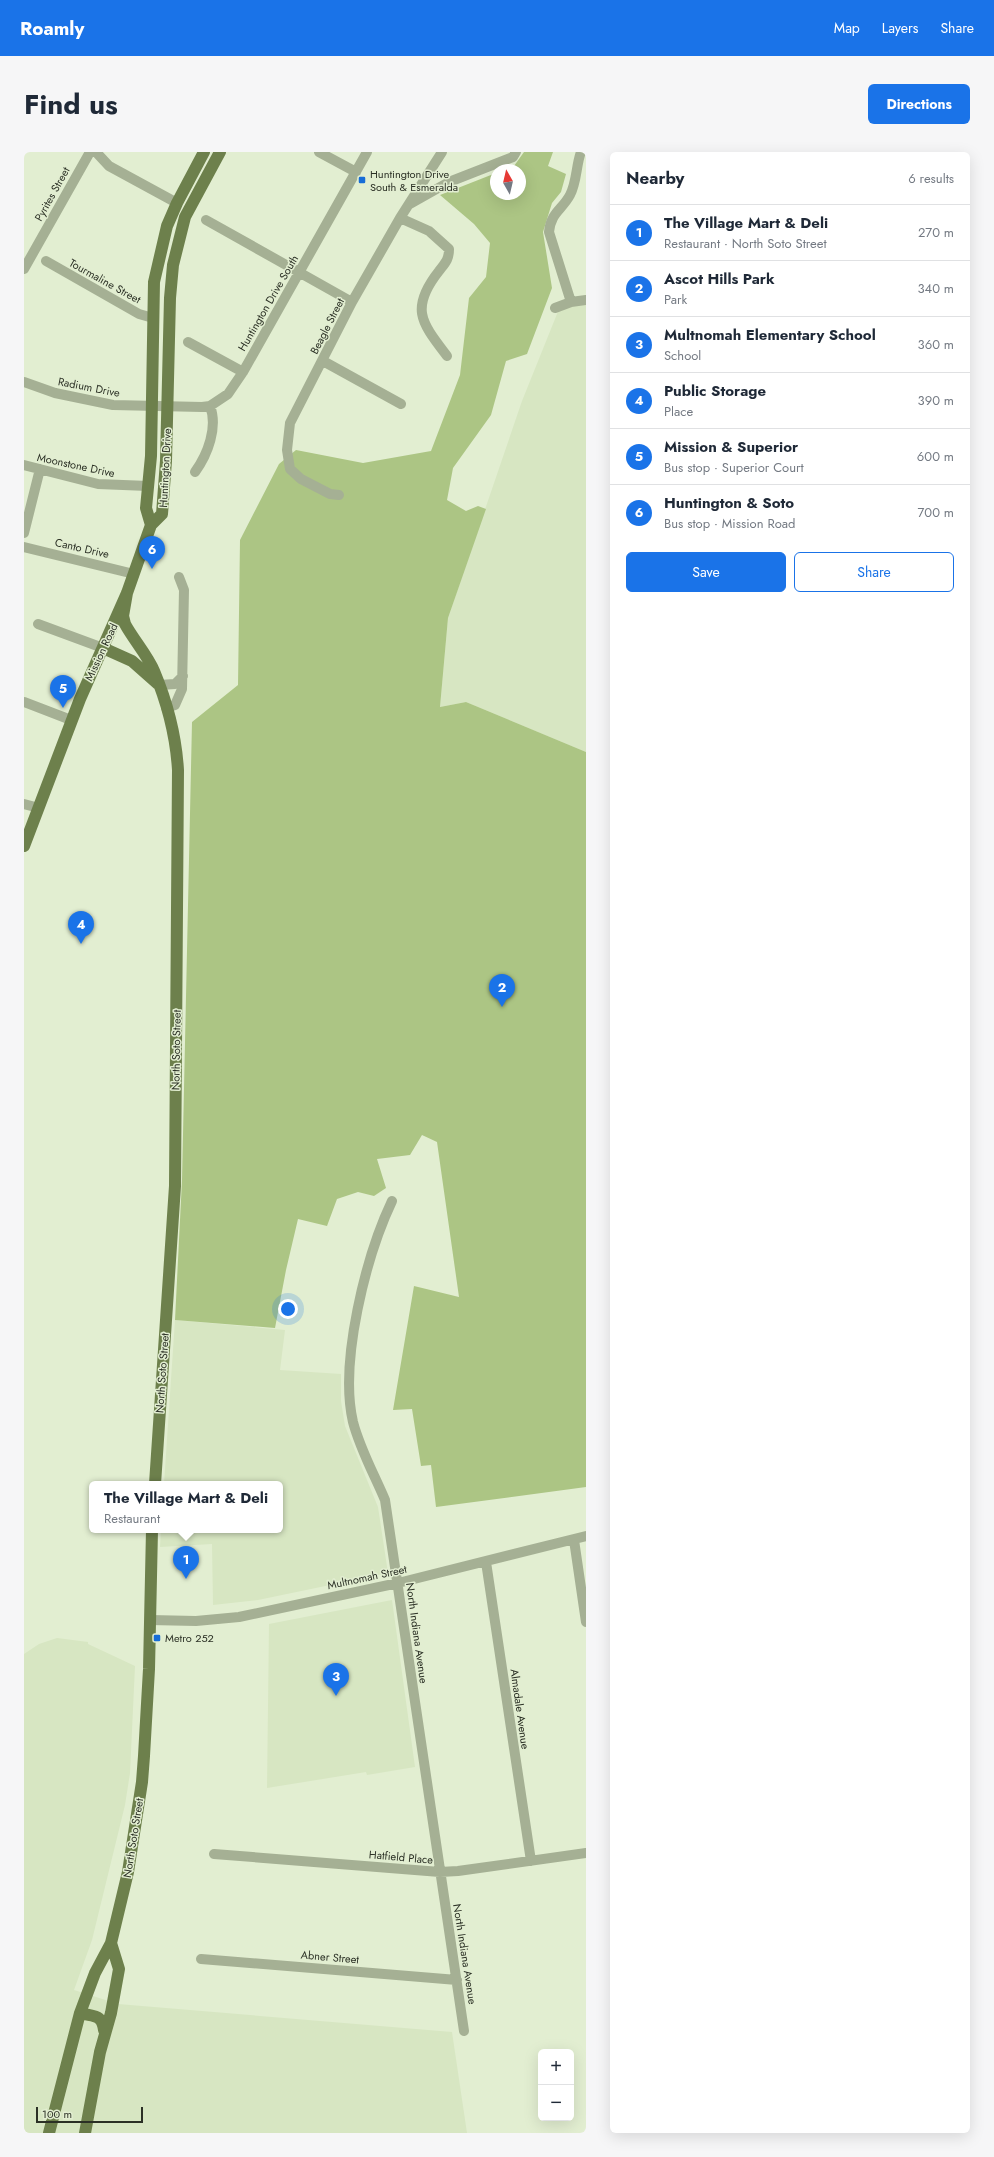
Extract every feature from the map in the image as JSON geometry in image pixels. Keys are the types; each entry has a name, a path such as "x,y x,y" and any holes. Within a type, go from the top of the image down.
{"main road":[{"name":"Huntington Drive","path":"204,152 177,203 167,226 154,282 151,456 146,508 151,525 162,514 164,496 168,408 170,298 178,242 188,211 220,152"},
{"name":"Mission Road","path":"24,846 71,720 127,593 151,525"},
{"name":"North Soto Street","path":"127,593 123,616 125,624 154,670 166,708 177,752 178,803 175,1186 154,1481"},
{"path":"103,648 132,661 159,685"},
{"name":"North Soto Street","path":"49,2133 80,2013 95,1973 111,1943 126,1879 142,1782 150,1620 152,1533"},
{"path":"85,2133 104,2030 110,2013 119,1969 111,1943"},
{"path":"80,2013 100,2018 103,2021 104,2030"}],"street":[{"name":"Pyrites Street","path":"24,269 90,152"},
{"path":"96,152 109,166 177,203"},
{"path":"320,152 356,172"},
{"name":"Huntington Drive South","path":"210,406 228,394 242,372 367,152"},
{"name":"Beagle Street","path":"339,495 330,494 295,476 290,469 288,461 290,423 352,302 400,218 442,152"},
{"path":"571,302 550,232 550,223 554,214 570,195 581,152"},
{"path":"408,205 449,182 513,154"},
{"path":"400,218 428,231 449,250 449,259 427,288 422,303 422,317 424,326 447,356"},
{"path":"206,220 300,271 352,302"},
{"name":"Tourmaline Street","path":"46,262 140,314 153,318"},
{"path":"556,308 571,302 586,300"},
{"path":"188,342 242,372"},
{"path":"323,361 400,404"},
{"name":"Radium Drive","path":"24,382 55,393 113,405 151,406"},
{"path":"151,406 168,408 210,406 214,417 212,432 202,463 195,472"},
{"name":"Moonstone Drive","path":"24,465 98,484 148,486"},
{"path":"24,534 40,469"},
{"name":"Canto Drive","path":"24,547 134,574"},
{"path":"166,708 175,705 182,694 184,590 179,577"},
{"path":"38,624 103,648"},
{"path":"159,685 175,684 183,676"},
{"path":"24,702 71,720"},
{"path":"24,804 39,808"},
{"name":"North Indiana Avenue","path":"392,1201 371,1256 359,1304 350,1365 349,1394 353,1422 360,1445 384,1500 398,1583 464,2031"},
{"name":"Multnomah Street","path":"150,1620 197,1620 239,1617 398,1583 586,1536"},
{"path":"574,1540 586,1622"},
{"name":"Almadale Avenue","path":"486,1562 531,1861"},
{"name":"Hatfield Place","path":"214,1854 440,1872 586,1853"},
{"name":"Abner Street","path":"201,1959 457,1980"}],"shaded area":[{"path":"586,303 586,752 466,702 440,707 448,618 522,401 559,309"},
{"path":"175,1320 285,1330 280,1370 341,1374 341,1401 345,1426 378,1507 388,1573 258,1600 213,1605 212,1544 160,1547 161,1533 283,1533 283,1481 164,1481"},
{"path":"392,1600 415,1767 367,1775 366,1772 267,1788 269,1624"},
{"path":"57,1638 88,1642 88,1644 135,1666 130,1773 125,1805 92,1940 74,1990 118,2004 452,2032 467,2133 24,2133 24,1654 39,1644"}],"green space":[{"path":"524,152 553,152 548,166 566,174 561,192 552,203 543,232 552,288 527,354 506,361 491,415 453,468 447,500 466,511 478,506 486,509 448,618 440,707 466,702 586,752 586,1487 436,1507 431,1465 421,1466 412,1409 393,1410 414,1286 459,1297 437,1142 422,1135 410,1155 377,1159 386,1188 374,1196 358,1192 337,1199 327,1226 298,1219 286,1270 275,1328 175,1320 182,1180 192,722 238,685 240,540 279,464 296,450 363,463 431,451 460,375 469,298 486,277 490,243 474,224 440,195 490,175 490,200 526,200 526,164 515,164"}],"place":[{"name":"Huntington Drive South & Esmeralda","path":"362,180"},
{"name":"Huntington & Soto","path":"152,569"},
{"name":"Mission & Superior","path":"63,708"},
{"name":"Public Storage","path":"81,944"},
{"name":"Ascot Hills Park","path":"502,1007"},
{"name":"The Village Mart & Deli","path":"186,1579"},
{"name":"Metro 252","path":"157,1638"},
{"name":"Multnomah Elementary School","path":"336,1696"}]}
